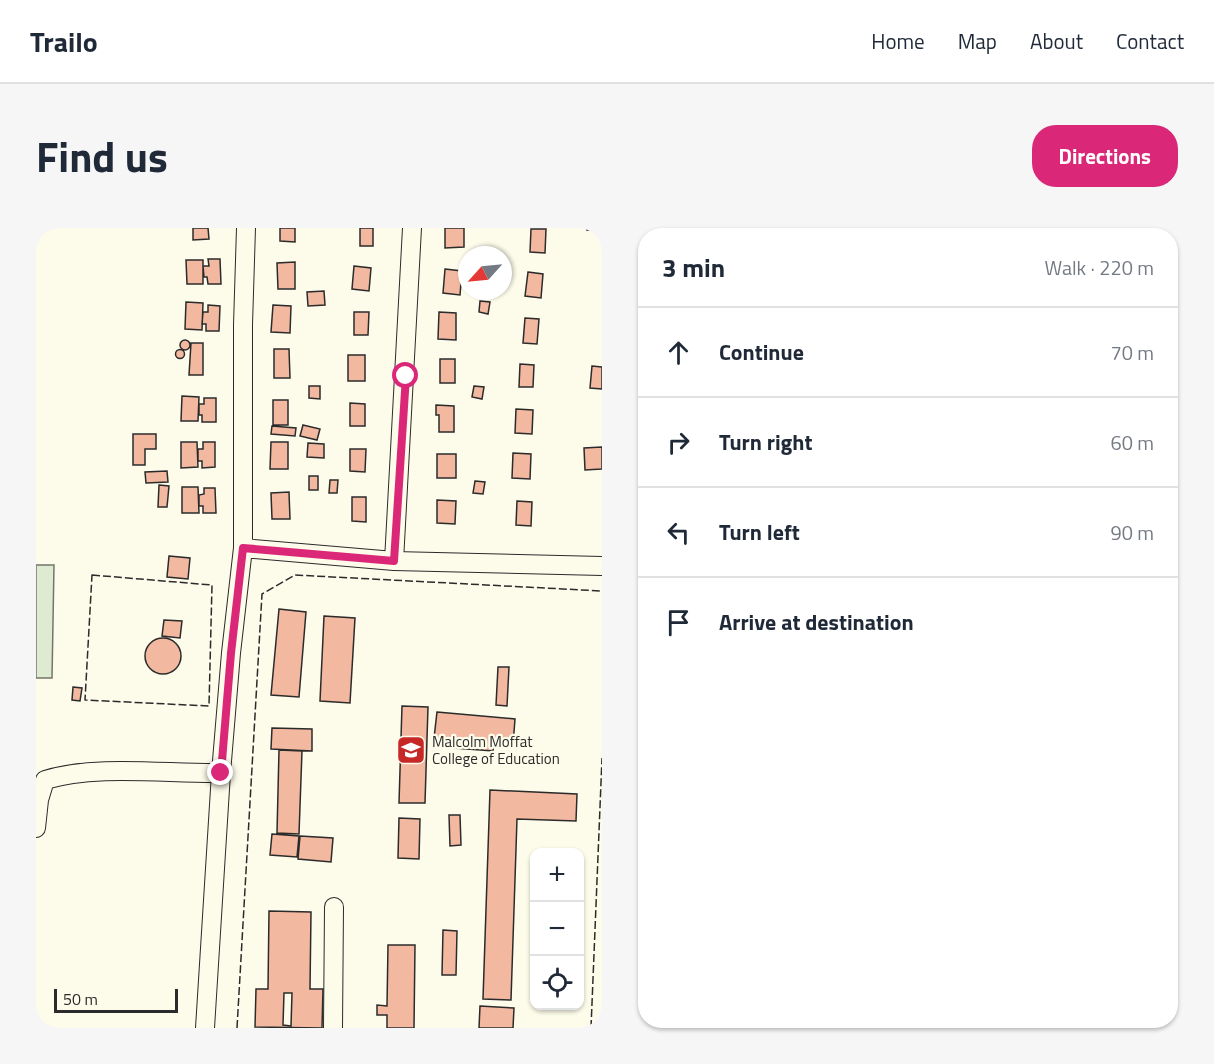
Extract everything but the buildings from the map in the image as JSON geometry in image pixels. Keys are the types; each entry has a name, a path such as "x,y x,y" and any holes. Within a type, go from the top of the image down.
{"street":[{"path":"205,1028 221,773 243,548 243,325 246,228"},
{"path":"394,561 412,228"},
{"path":"243,548 394,561 602,566"},
{"path":"36,828 39,800 45,780 58,776 110,771 221,773"},
{"path":"333,1028 334,907"}],"green space":[{"path":"36,565 54,565 52,678 36,678"}],"fence":[{"path":"92,575 212,585 209,706 85,700 92,575"},
{"path":"237,1028 262,594 295,575 602,591"},
{"path":"591,1028 602,758"}],"place":[{"name":"Malcolm Moffat College of Education","path":"411,750"}],"route":[{"path":"221,773 243,548 394,561 406,376"}]}
